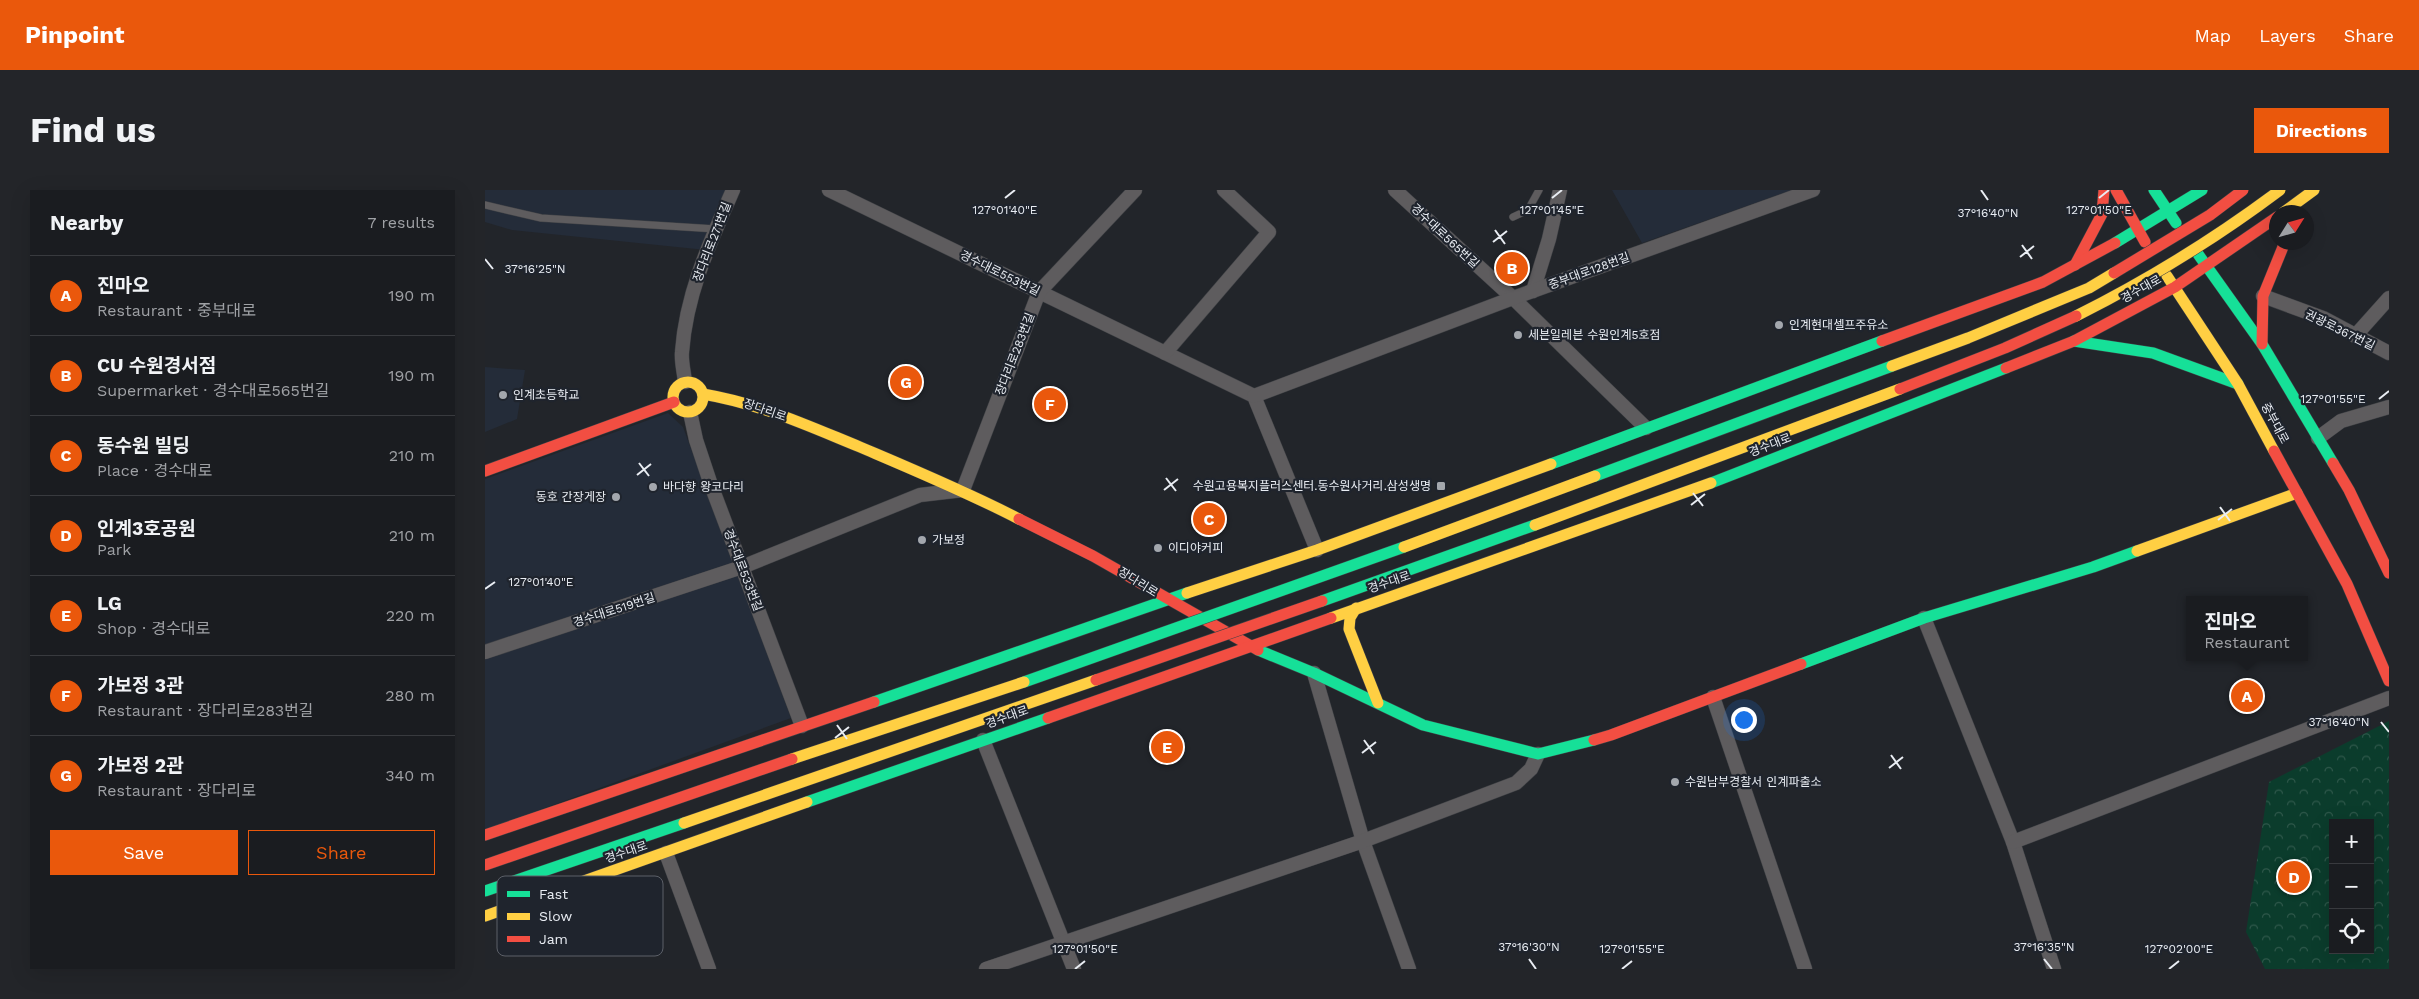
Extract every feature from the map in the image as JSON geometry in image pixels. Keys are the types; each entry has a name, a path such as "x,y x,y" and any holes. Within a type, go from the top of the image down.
{"main road":[{"path":"2075,265 2103,214 2104,190"},
{"name":"중부대로","path":"2116,190 2137,231 2238,384 2347,584 2389,681"},
{"path":"2154,190 2205,266 2262,344 2349,490 2389,573"},
{"path":"485,835 1094,627 1166,600 1317,550 2043,282 2137,231 2202,190"},
{"path":"485,865 759,770 989,694 1433,536 1968,338 2089,288 2209,215 2243,190"},
{"path":"526,876 884,755 1401,573 1685,472 1826,418 2062,324 2134,285 2247,215 2280,190"},
{"path":"2294,205 2314,190"},
{"path":"2300,205 2303,199"},
{"name":"경수대로","path":"598,876 1668,498 2074,341 2175,287 2269,222"},
{"path":"2262,344 2263,296 2282,250"},
{"path":"2074,341 2153,353 2238,384"},
{"path":"685,382 694,383 703,394 702,404 699,408 690,412 680,410 674,402 674,392 685,382"},
{"name":"장다리로","path":"703,394 742,401 783,415 963,490 1093,556 1247,646 1314,673 1423,725 1538,754"},
{"path":"485,471 674,402"},
{"path":"1538,754 1611,735 1924,618 2093,568 2297,493"},
{"path":"1356,608 1350,618 1349,628 1378,703"},
{"path":"485,890 497,886"},
{"name":"경수대로","path":"485,916 497,912"}],"street":[{"name":"장다리로271번길","path":"685,382 682,352 693,293 716,229 733,190"},
{"name":"장다리로283번길","path":"963,490 1039,292 1135,190"},
{"path":"1165,353 1269,232 1224,190"},
{"name":"경수대로565번길","path":"1395,190 1513,298 1646,428"},
{"path":"1533,291 1549,239 1559,190"},
{"name":"중부대로128번길","path":"1254,396 1513,298 1813,190"},
{"name":"경수대로553번길","path":"833,191 1254,396"},
{"name":"권광로367번길","path":"2263,296 2323,318 2389,353"},
{"path":"2355,336 2389,298"},
{"path":"1254,396 1317,550"},
{"path":"2318,438 2341,421 2389,407"},
{"name":"경수대로533번길","path":"690,412 699,449 802,726"},
{"path":"742,567 920,495 963,490"},
{"name":"경수대로519번길","path":"485,652 742,567"},
{"path":"1924,618 2013,842 2054,969"},
{"path":"1314,673 1363,841 1409,969"},
{"path":"1713,696 1805,969"},
{"path":"2013,842 2389,698"},
{"path":"983,740 1065,942 1074,969"},
{"path":"986,969 1363,841 1516,783 1531,769 1538,754"},
{"path":"666,852 709,969"}],"lane":[{"path":"1513,217 1528,210 1539,190"},
{"path":"485,205 541,218 716,229"}],"shaded area":[{"path":"485,190 733,190 706,250 512,230 485,222"},
{"path":"1612,190 1792,190 1642,243"},
{"name":"인계초등학교","path":"485,367 525,370 517,419 485,432"},
{"path":"668,413 683,427 791,718 485,830 485,479"}],"green space":[{"path":"2389,721 2389,969 2265,969 2246,932 2269,782"}],"traffic: fast":[{"path":"2154,190 2176,223"},
{"path":"2115,243 2202,190"},
{"path":"2198,254 2262,344 2333,463"},
{"path":"1551,464 1882,341"},
{"path":"2074,341 2153,353 2238,384"},
{"path":"1595,476 1892,366"},
{"path":"1711,483 2006,368"},
{"path":"1322,601 1535,525"},
{"path":"1024,682 1404,547"},
{"path":"1801,664 1924,618 2093,567 2137,551"},
{"path":"874,702 1187,593"},
{"path":"1258,650 1314,673 1423,725 1538,754 1594,740"},
{"path":"807,802 1048,718"},
{"path":"529,876 684,823"},
{"path":"485,891 497,887"}],"traffic: slow":[{"path":"2076,316 2181,258 2280,190"},
{"path":"2294,205 2314,190"},
{"path":"1892,366 1968,338 2089,288 2114,273"},
{"path":"2167,276 2238,384 2274,451"},
{"path":"688,382 699,386 703,397 699,408 688,412 677,408 673,397 677,386 688,382"},
{"path":"1535,525 1900,389"},
{"path":"703,394 744,403 802,423 940,482 1019,519"},
{"path":"1187,593 1317,550 1551,464"},
{"path":"1404,547 1595,476"},
{"path":"1331,618 1711,483"},
{"path":"2137,551 2297,493"},
{"path":"1356,608 1350,618 1349,629 1378,703"},
{"path":"684,823 1096,680"},
{"path":"792,759 1024,682"},
{"path":"598,876 807,802"},
{"path":"485,916 497,912"}],"traffic: jam":[{"path":"2075,265 2102,214 2104,190"},
{"path":"2116,190 2145,242"},
{"path":"2114,273 2210,215 2243,190"},
{"path":"2006,368 2074,341 2175,287 2269,222"},
{"path":"1882,341 2043,282 2115,243"},
{"path":"2262,344 2263,296 2282,250"},
{"path":"1900,389 2005,348 2076,316"},
{"path":"485,471 674,402"},
{"path":"2274,451 2347,584 2389,681"},
{"path":"2333,463 2349,490 2389,573"},
{"path":"1019,519 1093,556 1258,650"},
{"path":"1096,680 1322,601"},
{"path":"1048,718 1331,618"},
{"path":"1594,740 1801,664"},
{"path":"485,835 874,702"},
{"path":"485,865 792,759"}],"place":[{"name":"CU 수원경서점","path":"1512,268"},
{"name":"인계현대셀프주유소","path":"1779,325"},
{"name":"세븐일레븐 수원인계5호점","path":"1518,335"},
{"name":"가보정 2관","path":"906,382"},
{"name":"인계초등학교","path":"503,395"},
{"name":"가보정 3관","path":"1050,404"},
{"name":"수원고용복지플러스센터.동수원사거리.삼성생명","path":"1441,486"},
{"name":"바다향 왕코다리","path":"653,487"},
{"name":"동호 간장게장","path":"616,497"},
{"name":"동수원 빌딩","path":"1209,519"},
{"name":"가보정","path":"922,540"},
{"name":"이디야커피","path":"1158,548"},
{"name":"진마오","path":"2247,696"},
{"name":"LG","path":"1167,747"},
{"name":"수원남부경찰서 인계파출소","path":"1675,782"},
{"name":"인계3호공원","path":"2294,877"}]}
